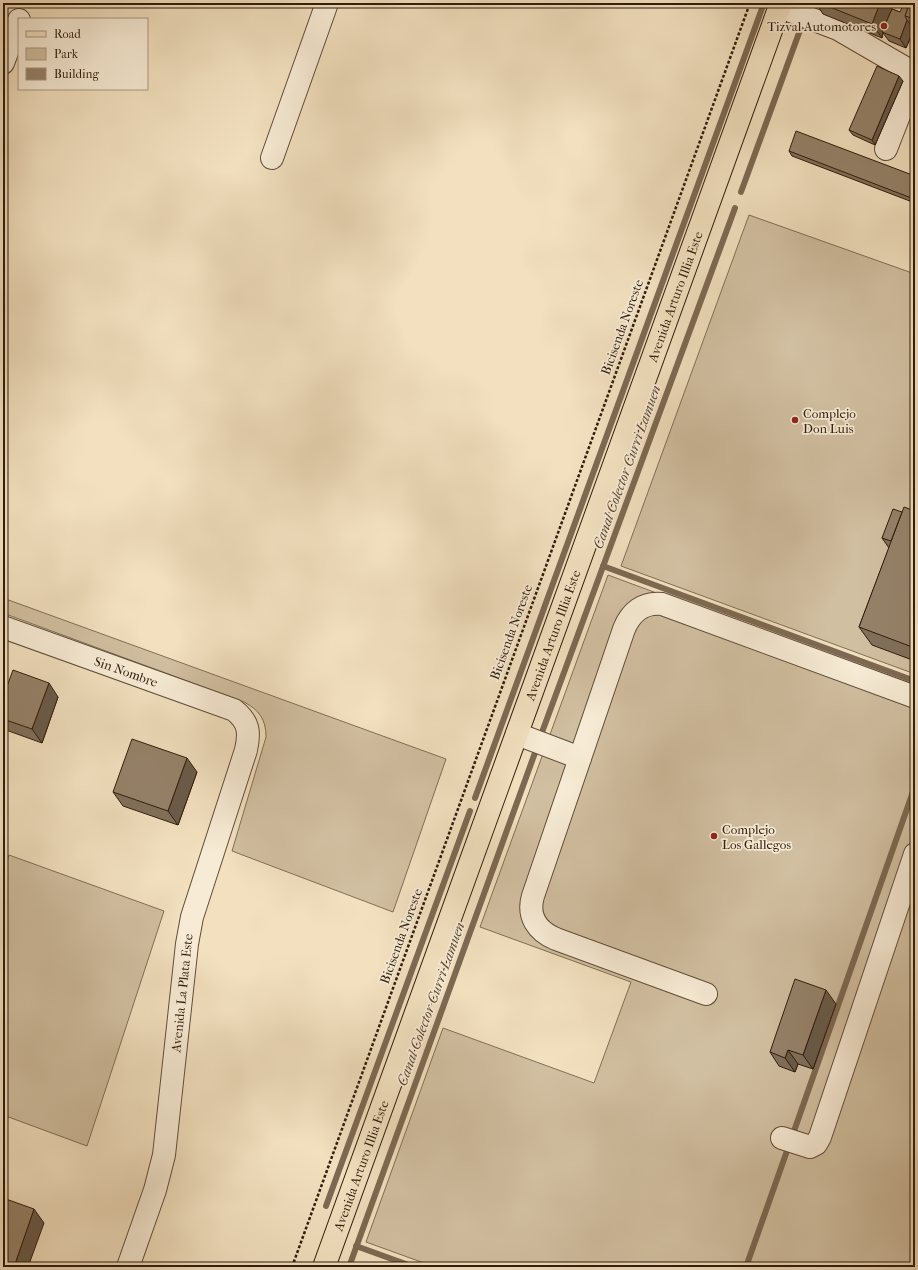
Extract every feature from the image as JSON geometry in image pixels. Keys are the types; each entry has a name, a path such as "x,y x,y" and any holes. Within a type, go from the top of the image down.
{"main road":[{"name":"Avenida Arturo Illia Este","path":"324,1267 781,5"}],"street":[{"path":"19,18 25,3"},
{"path":"272,158 327,3"},
{"path":"781,5 838,29 907,69 911,85 886,149"},
{"path":"3,63 18,22"},
{"path":"706,994 556,939 544,932 535,923 531,910 532,902 580,758 627,623 635,612 652,604 667,606 915,697"},
{"name":"Sin Nombre","path":"3,627 234,710 246,722"},
{"name":"Avenida La Plata Este","path":"128,1267 155,1190 164,1156 189,930 198,892 246,750 249,731 246,722"},
{"path":"517,734 580,758"},
{"path":"782,1138 806,1147 813,1146 818,1141 915,854"}],"path":[{"name":"Bicisenda Noreste","path":"292,1267 750,3"}],"green space":[{"name":"Complejo Don Luis","path":"749,215 915,274 915,674 621,566"},
{"name":"Complejo Los Gallegos","path":"608,575 915,689 915,1267 435,1267 366,1242 443,1028 594,1083 631,982 480,927"},
{"path":"3,598 446,759 393,912 232,851 266,737 263,720 254,708 244,702 3,613"},
{"path":"9,855 164,911 87,1146 3,1115 3,874"}],"building":[{"path":"820,3 880,3 872,24"},
{"path":"909,3 915,3 915,19 905,16"},
{"path":"903,5 908,7 905,16 907,20 900,39 882,32 892,9 900,12"},
{"path":"877,66 899,76 872,140 849,130"},
{"path":"796,131 915,176 914,199 789,151"},
{"path":"904,507 915,511 915,648 859,627"},
{"path":"893,509 902,512 891,541 882,538"},
{"path":"13,670 49,683 32,729 3,719 3,697"},
{"path":"132,739 187,758 168,811 113,792"},
{"path":"795,979 826,990 803,1055 788,1050 785,1058 770,1052"},
{"path":"3,1198 34,1209 14,1267 3,1267"}],"waterway":[{"path":"475,798 764,3"},
{"name":"Canal Colector Curri Lamuen","path":"741,192 803,22"},
{"name":"Canal Colector Curri Lamuen","path":"541,735 735,208"},
{"path":"603,566 915,681"},
{"name":"Canal Colector Curri Lamuen","path":"349,1267 536,750"},
{"path":"793,1134 915,786"},
{"path":"326,1206 470,811"},
{"path":"746,1267 788,1148"},
{"path":"356,1246 414,1267"}],"place":[{"name":"Tizval Automotores","path":"884,26"},
{"name":"Complejo Don Luis","path":"795,420"},
{"name":"Complejo Los Gallegos","path":"714,836"}]}
